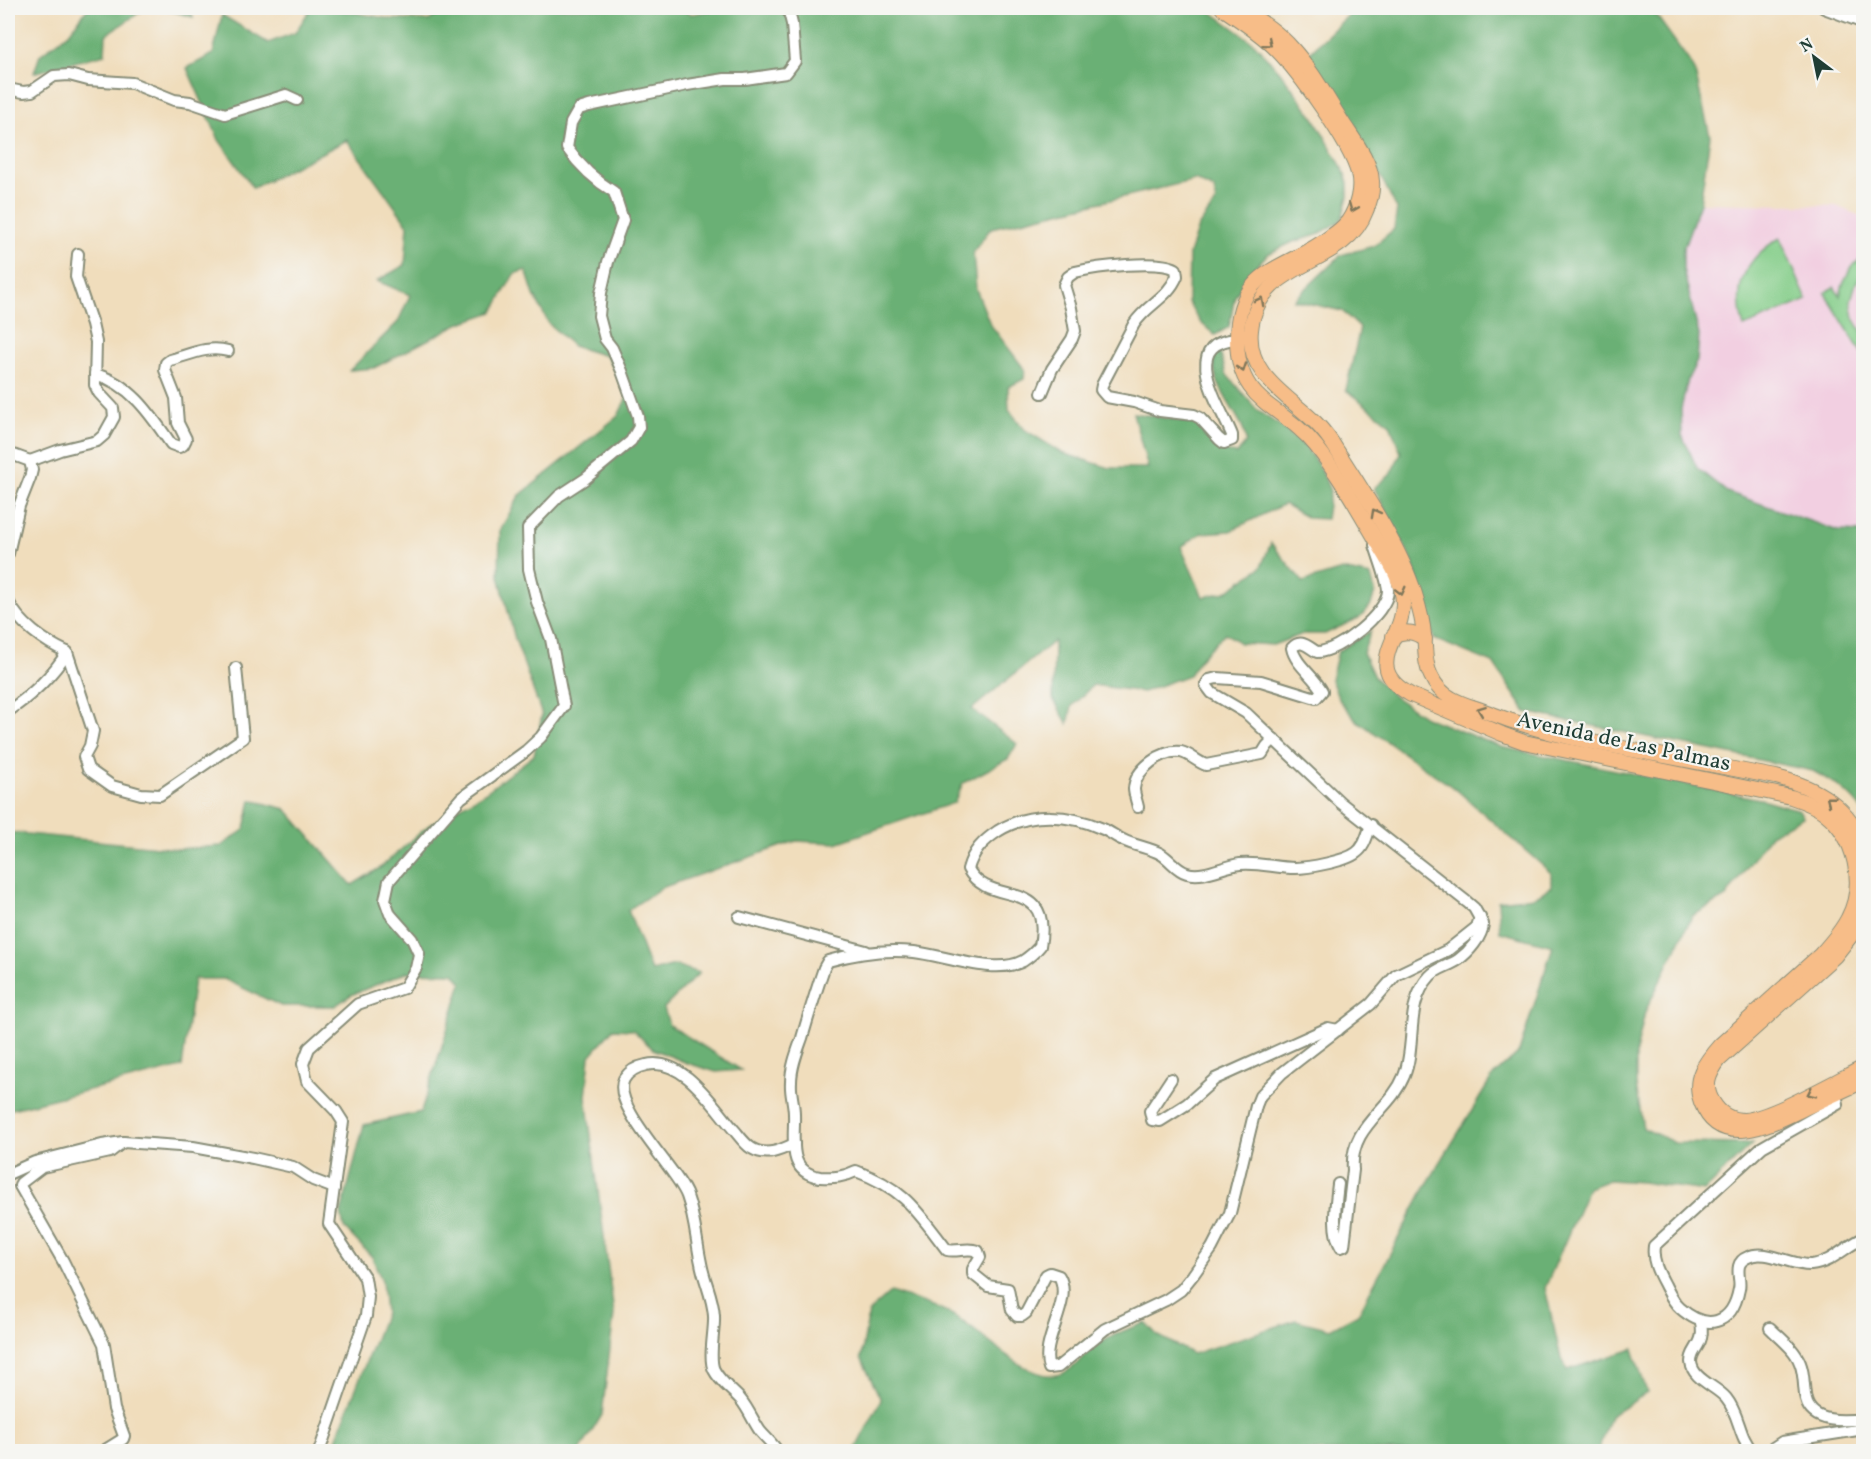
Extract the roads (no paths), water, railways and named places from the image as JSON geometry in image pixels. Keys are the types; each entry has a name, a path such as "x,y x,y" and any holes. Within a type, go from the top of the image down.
{"main road":[{"name":"Avenida de Las Palmas","path":"1222,8 1276,48 1337,133 1349,152 1358,174 1359,192 1347,221 1323,243 1273,267 1256,281 1245,298 1237,339 1238,355 1248,383 1264,403 1303,432 1318,448 1397,577 1403,595 1402,615 1387,649 1387,666 1399,686 1411,694 1524,742 1791,796 1825,813 1848,841 1855,862 1856,894 1848,918 1820,955 1709,1057 1698,1080 1698,1091 1701,1103 1714,1120 1737,1130 1760,1128 1863,1081"},
{"path":"1241,8 1277,33 1309,70 1361,153 1372,181 1371,198 1366,212 1362,221 1348,238 1317,259 1286,274 1271,285 1263,295 1252,318 1251,348 1254,358 1269,382 1318,424 1331,440 1368,501 1411,581 1419,608 1426,659 1431,676 1424,688 1411,694"},
{"path":"1393,636 1402,632 1413,632 1425,639"},
{"name":"Avenida de Las Palmas","path":"1431,676 1442,691 1450,697 1529,728 1776,777 1810,787 1834,802 1845,814 1854,826 1863,847"},
{"path":"1863,910 1854,932 1835,956 1719,1060 1708,1078 1708,1094 1716,1108 1725,1116 1745,1120 1773,1112 1863,1067"}],"street":[{"path":"319,1452 366,1316 368,1297 365,1278 329,1224 343,1122 336,1111 307,1081 303,1064 309,1048 358,1004 404,988 410,981 419,954 412,939 390,914 385,900 389,881 461,798 526,751 541,737 564,706 551,639 537,602 529,569 528,528 559,496 585,479 631,441 639,427 638,416 612,348 605,339 598,316 608,262 623,220 614,192 601,184 567,148 571,123 579,110 589,106 687,85 786,73 795,61 792,24 788,8"},
{"path":"1824,8 1863,24"},
{"path":"8,89 32,92 54,76 69,75 88,80 132,83 174,100 190,102 225,114 286,95 297,100"},
{"path":"8,453 30,461 60,450 97,441 104,435 113,419 114,411 97,389 96,342 76,278 78,254"},
{"path":"1042,393 1052,369 1075,331 1064,285 1068,277 1075,272 1131,265 1176,269 1178,276 1169,292 1140,316 1134,324 1101,390 1107,397 1134,402 1160,411 1194,415 1224,442 1230,442 1232,435 1213,395 1206,361 1208,353 1214,347 1229,339 1237,339"},
{"path":"95,374 129,391 171,444 179,447 186,440 178,423 174,391 165,370 166,363 206,349 228,351"},
{"path":"8,554 19,506 32,470 30,461"},
{"path":"1338,1184 1335,1215 1338,1242 1341,1247 1344,1246 1354,1150 1365,1126 1398,1087 1405,1075 1409,1057 1411,1021 1423,984 1432,974 1457,961 1478,939 1483,924 1467,902 1341,803 1246,713 1212,693 1206,685 1207,682 1217,678 1261,681 1316,698 1322,691 1294,655 1292,648 1305,643 1317,652 1328,650 1371,622 1382,608 1388,588 1372,533"},
{"path":"8,601 14,613 50,644 67,652 93,731 90,746 84,757 88,769 112,786 141,794 160,795 243,738 236,668"},
{"path":"8,711 60,664 67,652"},
{"path":"1138,807 1134,788 1142,772 1157,756 1175,752 1185,753 1198,763 1206,765 1262,754 1274,739"},
{"path":"1371,825 1358,853 1348,857 1296,869 1254,863 1203,873 1188,873 1179,869 1161,854 1121,840 1087,823 1052,816 1020,820 1005,827 980,843 968,869 973,878 981,884 1021,898 1035,906 1043,923 1040,946 1021,963 990,966 958,962 916,952 869,952 828,961 791,1082 794,1144 796,1160 801,1169 807,1174 831,1178 843,1177 856,1172 887,1184 900,1193 947,1250 978,1251 981,1257 973,1269 975,1276 988,1286 1008,1289 1012,1310 1017,1316 1026,1313 1046,1275 1050,1273 1059,1276 1063,1285 1062,1294 1047,1365 1049,1368 1054,1368 1072,1357 1105,1329 1166,1300 1181,1290 1212,1248 1230,1213 1260,1096 1282,1073 1371,1004 1396,975 1448,950 1477,927 1480,917"},
{"path":"739,916 869,952"},
{"path":"1171,1079 1150,1111 1152,1120 1160,1121 1187,1104 1215,1079 1234,1069 1328,1028 1338,1030"},
{"path":"778,1452 760,1431 740,1399 727,1388 713,1369 712,1300 701,1266 693,1215 686,1193 648,1140 624,1100 621,1087 634,1068 652,1063 670,1065 693,1082 751,1147 768,1153 794,1144"},
{"path":"1836,1094 1838,1104 1762,1147 1654,1246 1652,1257 1669,1295 1677,1306 1691,1317 1701,1322 1711,1323 1720,1321 1734,1305 1740,1289 1740,1263 1746,1257 1756,1254 1808,1265 1823,1263 1863,1238"},
{"path":"8,1174 34,1162 102,1144 123,1142 193,1147 253,1158 293,1167 313,1180 334,1188"},
{"path":"102,1452 123,1439 124,1436 114,1408 104,1344 63,1261 20,1186 42,1167 110,1152 123,1142"},
{"path":"1701,1322 1701,1340 1692,1354 1691,1364 1696,1374 1725,1396 1733,1407 1739,1430 1746,1444 1754,1452"},
{"path":"1770,1328 1800,1361 1807,1401 1810,1409 1816,1415 1828,1419 1863,1419"},
{"path":"1767,1452 1782,1442 1863,1429"}]}
